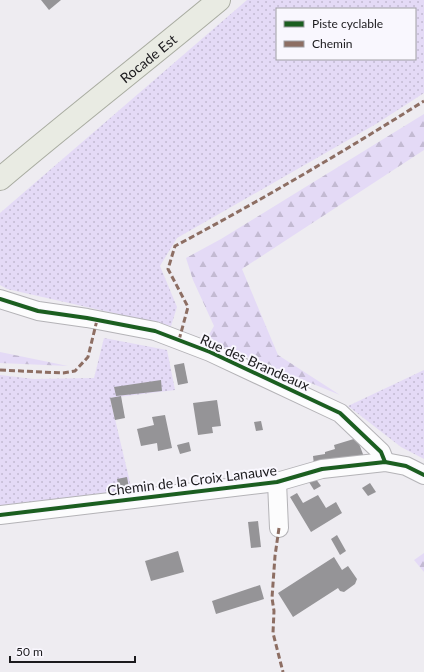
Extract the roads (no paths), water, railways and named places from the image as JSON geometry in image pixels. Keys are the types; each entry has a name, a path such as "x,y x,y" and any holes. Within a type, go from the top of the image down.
{"main road":[{"name":"Rocade Est","path":"75,116 135,59 201,0"},
{"name":"Rocade Est","path":"0,179 75,116 156,53 220,0"}],"street":[{"name":"Rue des Brandeaux","path":"0,299 38,311 87,318 155,331 210,352 340,413 381,452 385,462"},
{"name":"Chemin de la Croix Lanauve","path":"0,515 277,482 322,469 385,462 406,466 424,475"},
{"name":"Chemin de la Croix Lanauve","path":"277,482 279,528"}]}
